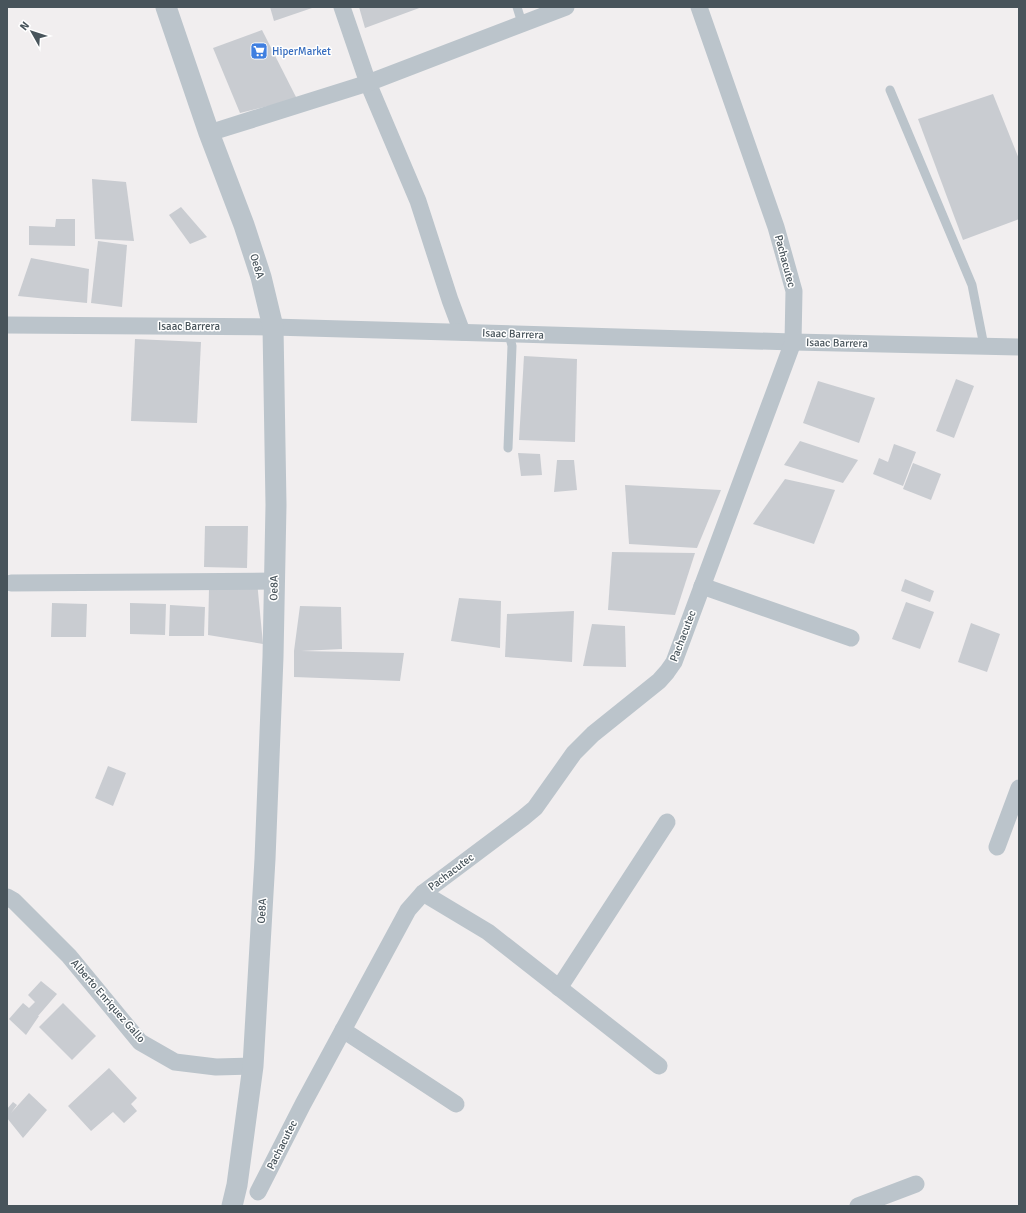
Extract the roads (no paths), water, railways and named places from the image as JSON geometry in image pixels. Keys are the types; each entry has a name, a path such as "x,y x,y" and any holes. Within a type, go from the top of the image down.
{"street":[{"name":"Oe8A","path":"166,7 209,133 246,232 261,277 273,327 276,505 265,860 253,1066 237,1185"},
{"path":"342,7 368,83 418,201 462,332"},
{"path":"209,133 368,83 566,7"},
{"name":"Pachacutec","path":"260,1199 303,1104 408,910 423,893 523,818 534,808 583,744 667,672 674,662 793,342 794,291 776,227 699,7"},
{"name":"Isaac Barrera","path":"7,325 273,327 1019,347"},
{"path":"11,582 274,581"},
{"path":"702,586 851,638"},
{"path":"997,847 1019,788"},
{"path":"560,988 667,822"},
{"path":"423,893 488,932 659,1066"},
{"name":"Alberto Enriquez Gallo","path":"7,897 14,901 69,956 140,1042 175,1062 216,1067 253,1066"},
{"path":"343,1030 456,1104"},
{"path":"858,1206 916,1184"},
{"path":"232,1206 237,1185 260,1199"}],"lane":[{"path":"517,7 522,23"},
{"path":"890,90 972,285 984,346"},
{"path":"508,448 512,346 510,334"}],"place":[{"name":"HiperMarket","path":"259,51"}]}
